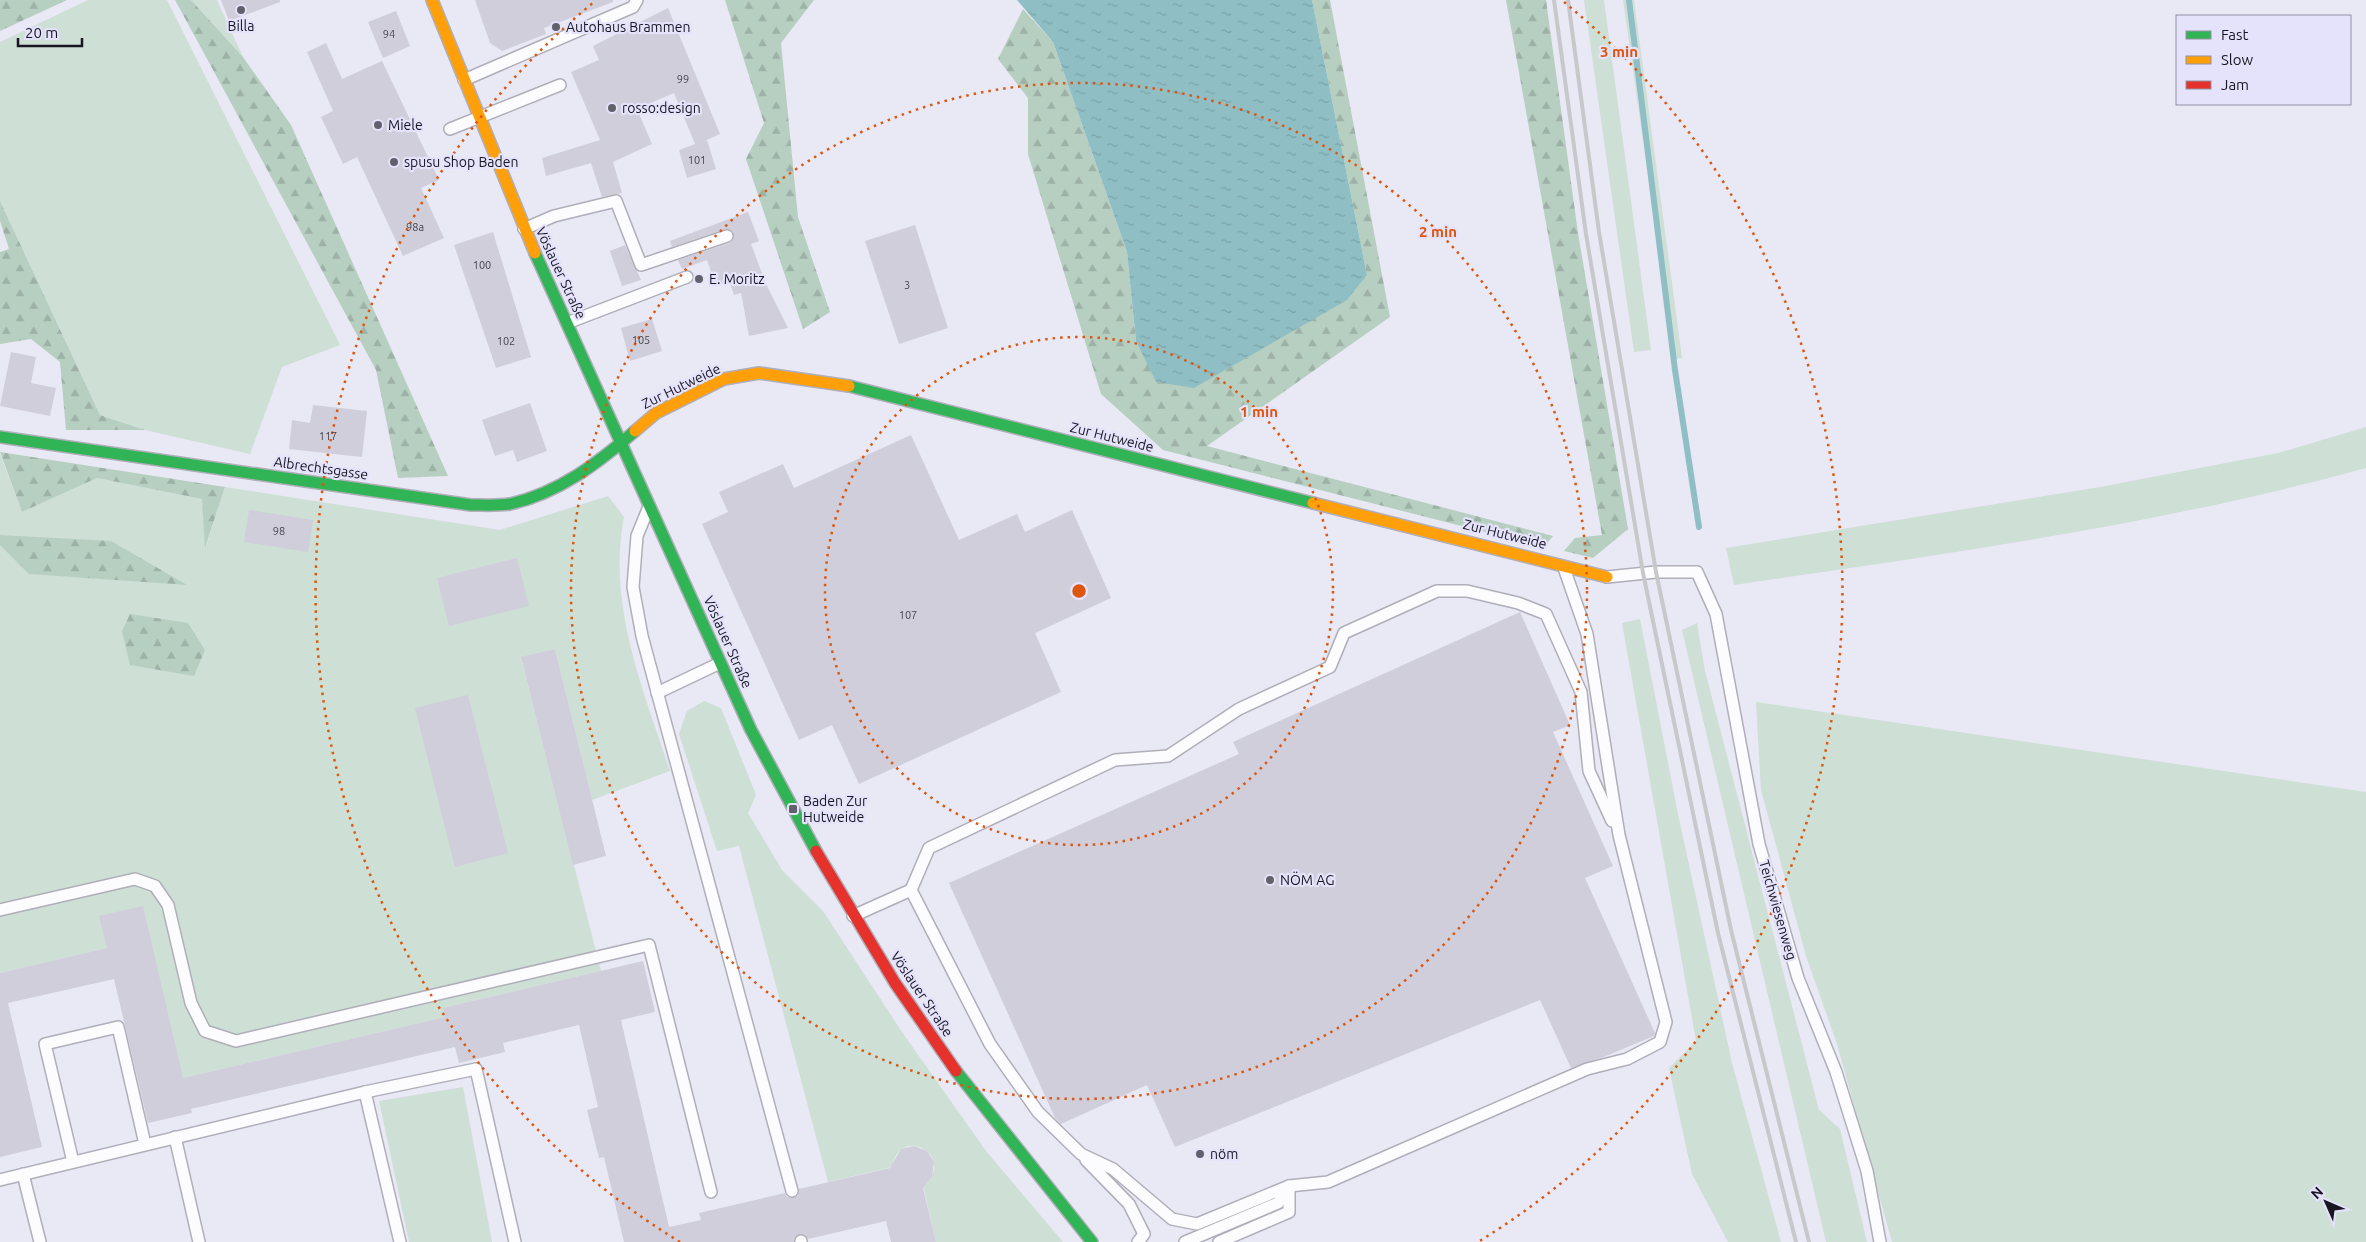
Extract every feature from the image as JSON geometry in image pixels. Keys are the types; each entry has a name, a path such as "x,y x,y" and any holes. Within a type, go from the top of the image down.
{"street":[{"name":"Vöslauer Straße","path":"432,0 524,229 756,738 853,916 918,1018 987,1114 1092,1242"},
{"name":"Zur Hutweide","path":"622,442 656,413 724,380 759,373 857,387 1563,564 1608,577"},
{"name":"Albrechtsgasse","path":"0,437 471,505 509,504 560,486 599,462 622,442"}],"lane":[{"path":"464,80 633,7 637,0"},
{"path":"450,129 560,85"},
{"path":"524,229 554,216 616,201 641,265 728,236"},
{"path":"567,323 686,277"},
{"path":"649,505 636,536 633,587 642,636 792,1191"},
{"path":"1081,1154 1113,1169 1172,1219 1197,1224 1289,1186 1328,1182 1587,1069 1627,1058 1660,1042 1666,1022 1619,835 1587,634 1563,564"},
{"name":"Teichwiesenweg","path":"1608,577 1656,572 1697,572 1716,614 1759,844 1798,978 1836,1072 1867,1171 1880,1242"},
{"path":"853,916 911,890 929,848 1115,760 1168,756 1239,709 1330,667 1344,633 1437,591 1466,591 1518,603 1546,614 1581,692 1589,771 1619,835"},
{"path":"657,693 721,662"},
{"path":"0,910 135,879 155,886 168,905 191,1003 205,1031 236,1040 649,945 711,1192"},
{"path":"911,890 990,1044 1038,1112 1129,1204 1144,1234 1138,1242"},
{"path":"73,1162 45,1044 118,1027 145,1144"},
{"path":"0,1180 365,1092 476,1069 514,1242"},
{"path":"365,1092 400,1242"},
{"path":"175,1137 199,1242"},
{"path":"23,1174 40,1242"},
{"path":"1185,1242 1278,1203 1289,1186"},
{"path":"1219,1242 1289,1212 1289,1186"}],"shaded area":[{"path":"88,0 167,0 340,345 282,367 250,454 145,430 100,415 0,201 0,42"},
{"path":"191,0 217,0 243,57"},
{"path":"1584,0 1604,0 1651,350 1634,352"},
{"path":"1623,0 1634,0 1682,358 1674,359"},
{"path":"2366,427 2366,468 2288,488 2210,506 2052,536 1734,585 1726,548 2100,487 2278,453"},
{"path":"0,454 22,512 97,478 202,499 206,546 225,487 500,530 608,496 624,517 620,550 620,582 630,646 670,771 592,800 555,649 521,658 601,971 443,1008 445,1017 183,1078 100,916 107,948 0,973"},
{"path":"1640,619 1678,814 1732,1063 1781,1242 1728,1242 1692,1174 1669,1068 1696,1041 1622,623"},
{"path":"1697,623 1705,671 1819,1110 1840,1129 1867,1242 1826,1242 1682,630"},
{"path":"704,701 721,708 756,795 748,813 782,870 823,911 902,1032 986,1151 1063,1242 936,1242 923,1185 932,1174 934,1164 931,1155 924,1149 915,1146 905,1147 897,1154 892,1167 828,1182 739,846 717,851 679,734 687,711"},
{"path":"1756,702 2366,792 2366,1242 1892,1242 1837,1044 1806,956 1761,790"},
{"path":"463,1087 492,1242 409,1242 379,1101"}],"green space":[{"path":"0,0 67,0 0,31"},
{"path":"175,0 191,0 243,57 291,125 448,476 398,478 376,370"},
{"path":"725,0 814,0 781,43 798,217 830,312 803,329 746,159 764,123"},
{"path":"1312,0 1330,0 1390,317 1207,446 1553,536 1544,547 1163,450 1101,394 1028,154 1028,98 998,59 1023,9 1053,42 1127,252 1136,341 1367,275"},
{"path":"1506,0 1546,0 1578,233 1628,529 1593,558 1564,551 1575,538 1602,535"},
{"path":"0,201 100,415 145,430 66,430 60,362 31,339 0,344 0,252 9,249 0,221"},
{"path":"0,452 225,487 205,548 202,499 97,478 22,512"},
{"path":"0,535 111,541 187,585 29,574 0,545"},
{"path":"130,614 188,623 205,650 194,676 130,665 122,631"}],"water":[{"path":"1017,0 1312,0 1367,275 1347,300 1194,388 1156,382 1136,341 1127,252 1053,42"}],"building":[{"name":"Billa","path":"221,0 280,0 280,2 229,21"},
{"path":"475,0 613,0 613,2 544,28 546,34 502,51 490,43"},
{"path":"668,8 720,134 702,142 707,140 716,169 687,178 679,150 695,144 674,93 637,109 652,144 613,162 622,193 602,197 591,163 546,176 542,158 600,140 571,72 599,60 593,46"},
{"path":"396,11 410,46 383,58 368,22"},
{"path":"326,43 342,79 382,61 439,180 421,188 444,238 403,256 357,157 343,164 321,117 333,111 307,52"},
{"path":"748,212 759,241 751,244 766,284 788,328 749,336 741,293 734,295 729,281 716,286 707,260 682,269 678,260 730,243 734,238 732,231 725,229 672,247 670,241"},
{"path":"915,225 948,328 899,344 865,241"},
{"path":"493,232 531,357 496,368 454,245"},
{"path":"625,245 641,280 622,286 610,251"},
{"path":"652,319 662,351 630,361 621,328"},
{"path":"11,352 36,357 31,383 56,388 50,416 0,406"},
{"path":"530,403 547,451 517,462 513,450 495,456 482,420"},
{"path":"313,405 367,411 362,457 289,449 292,420 310,423"},
{"path":"911,435 959,540 1017,514 1025,532 1072,510 1111,598 1035,633 1061,692 859,784 832,725 799,740 702,524 728,512 719,492 783,464 794,488"},
{"path":"249,510 313,520 308,552 244,542"},
{"path":"517,558 529,606 449,626 437,578"},
{"name":"NÖM AG","path":"1520,612 1570,725 1553,732 1613,866 1585,878 1655,1033 1654,1036 1571,1068 1540,1000 1175,1147 1147,1085 1061,1124 1055,1118 949,883 1239,754 1233,742"},
{"path":"555,649 606,856 573,865 521,657"},
{"path":"468,695 508,853 455,867 415,708"},
{"path":"143,906 183,1078 445,1017 443,1008 643,961 655,1012 621,1020 669,1227 701,1220 699,1213 785,1193 787,1197 793,1198 798,1196 799,1189 890,1168 901,1149 914,1146 927,1151 934,1162 932,1176 923,1188 936,1242 891,1242 886,1221 808,1239 805,1235 801,1234 795,1237 794,1242 624,1242 604,1157 599,1158 587,1110 598,1107 579,1025 503,1043 505,1052 459,1063 455,1047 191,1109 192,1113 148,1123 114,979 8,1003 42,1147 0,1157 0,973 107,948 99,916"}],"waterway":[{"path":"1629,0 1675,370 1699,527"}],"railway":[{"path":"1554,0 1586,234 1643,573 1718,933 1796,1242"},
{"path":"1568,0 1599,232 1656,572 1731,930 1809,1242"}],"traffic: fast":[{"path":"535,253 751,730 816,851"},
{"path":"849,386 1313,503"},
{"path":"0,437 471,505 501,505 528,499 561,485 592,465 635,431"},
{"path":"956,1071 1092,1242"}],"traffic: slow":[{"path":"432,0 535,253"},
{"path":"635,431 656,413 724,379 759,373 849,386"},
{"path":"1313,503 1607,577"}],"traffic: jam":[{"path":"816,851 895,983 956,1071"}],"place":[{"name":"Billa","path":"241,10"},
{"name":"Autohaus Brammen","path":"556,27"},
{"name":"rosso:design","path":"612,108"},
{"name":"Miele","path":"378,125"},
{"name":"spusu Shop Baden","path":"394,162"},
{"name":"E. Moritz","path":"699,279"},
{"name":"Baden Zur Hutweide","path":"793,809"},
{"name":"NÖM AG","path":"1270,880"},
{"name":"nöm","path":"1200,1154"}]}
